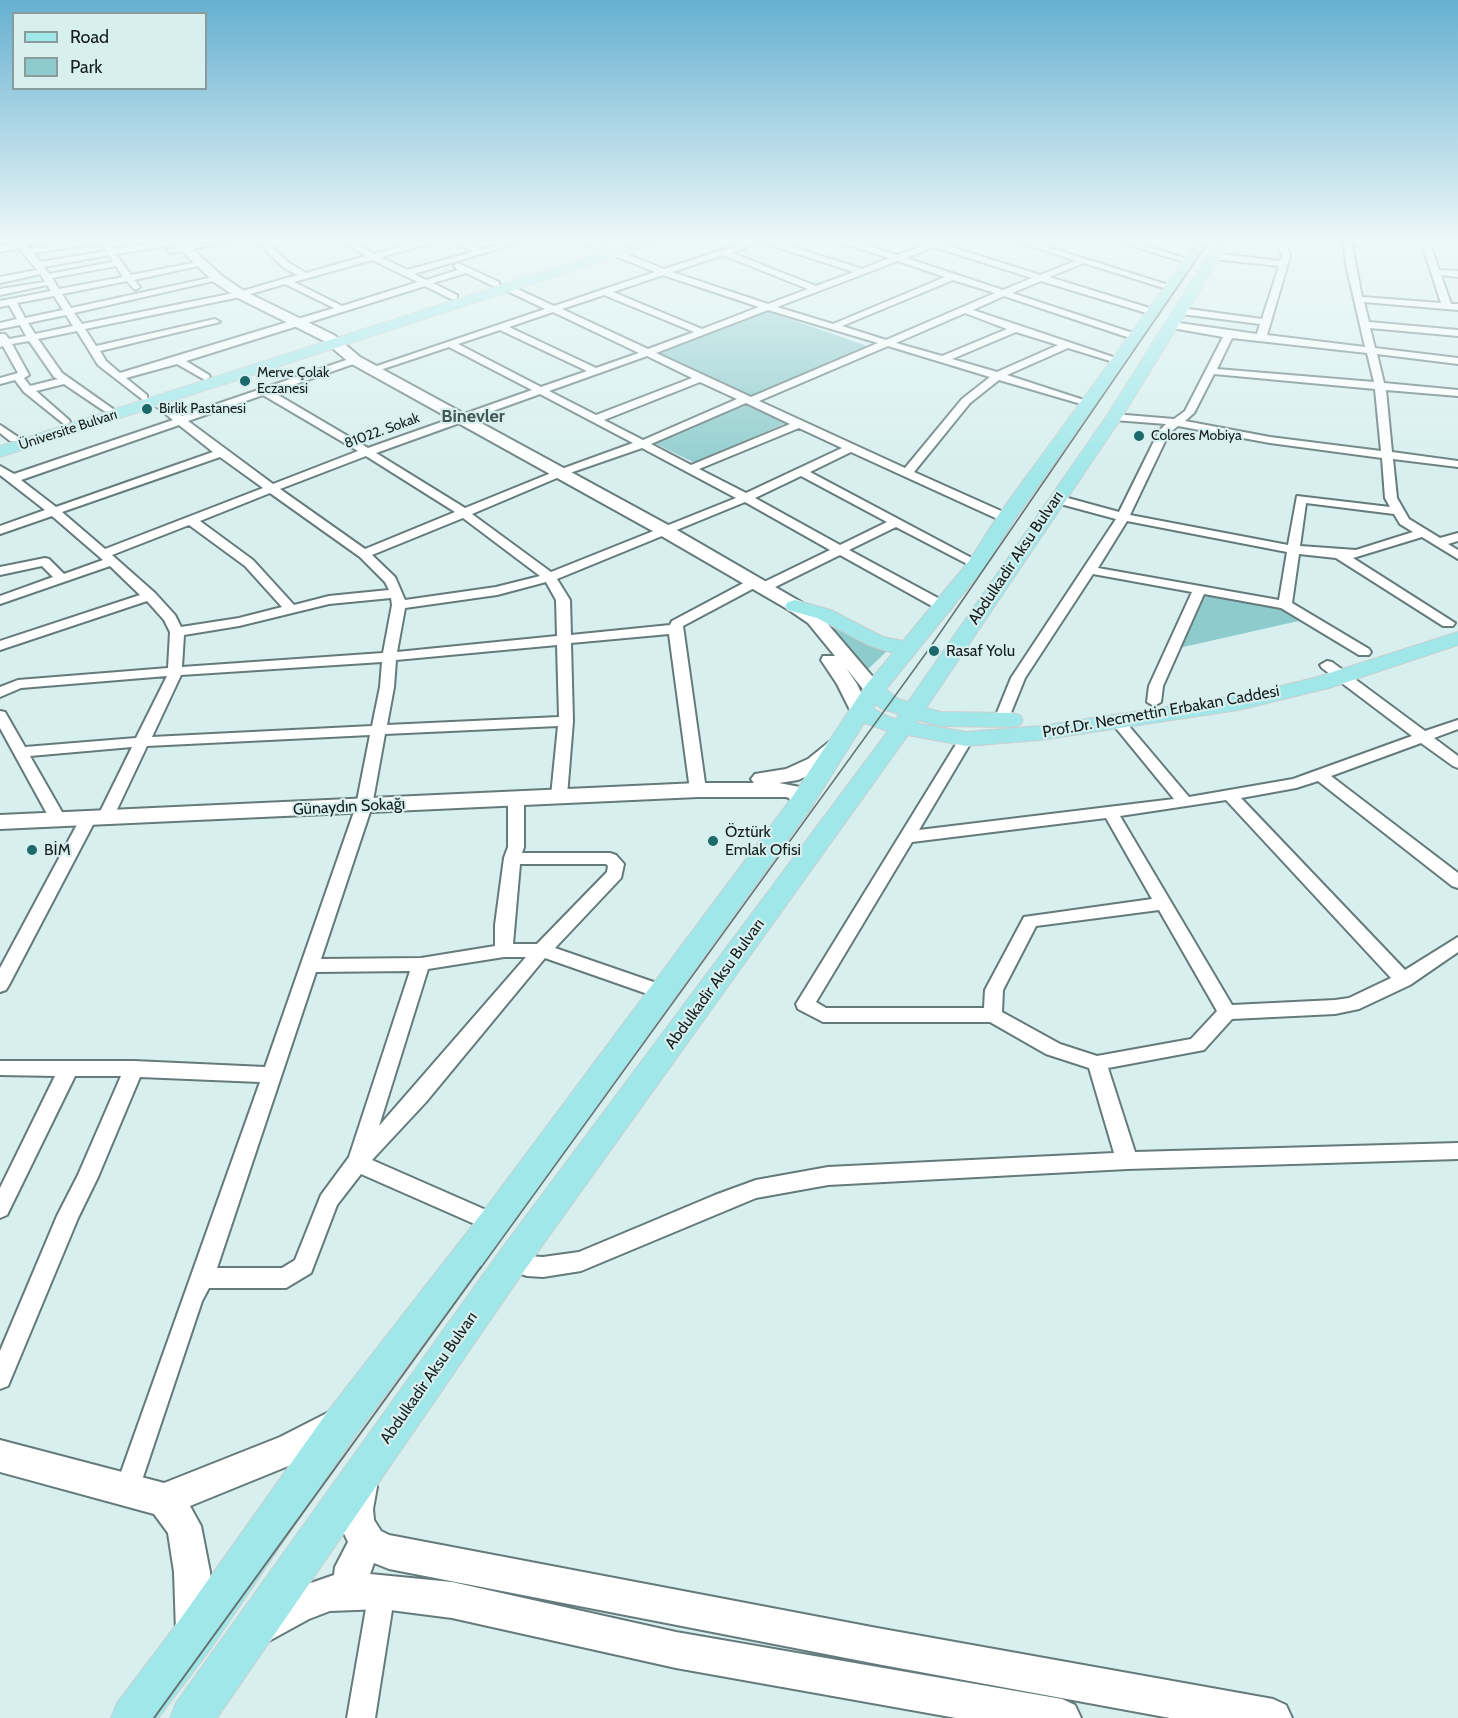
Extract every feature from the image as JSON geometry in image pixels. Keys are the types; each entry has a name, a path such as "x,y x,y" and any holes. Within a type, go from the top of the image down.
{"main road":[{"name":"Üniversite Bulvarı","path":"7,441 108,409 150,399 205,377 327,342 386,321"},
{"name":"Üniversite Bulvarı","path":"0,452 150,399 391,321"},
{"path":"132,1718 194,1636 344,1420 494,1223 802,802 874,690 944,607 1136,337 1155,321"},
{"name":"Abdulkadir Aksu Bulvarı","path":"191,1718 253,1633 362,1472 512,1261 870,772 1114,417 1163,321"},
{"path":"795,606 824,614 876,640 895,647 908,648"},
{"name":"Prof.Dr. Necmettin Erbakan Caddesi","path":"874,690 906,720 966,738 1040,733 1238,703 1321,683 1334,670 1364,652 1455,627"},
{"name":"Prof.Dr. Necmettin Erbakan Caddesi","path":"860,712 883,723 940,719 1054,718 1260,685 1334,670 1455,627"},
{"path":"870,772 902,748 918,743 966,738"}],"street":[{"path":"0,327 23,321"},
{"path":"24,321 58,375 108,409"},
{"path":"76,321 102,363 118,377 364,554 390,580 398,599 387,687 364,806 270,1075 203,1278 192,1299 126,1492"},
{"path":"3,344 119,321"},
{"path":"120,321 134,342"},
{"path":"93,350 134,342 184,321"},
{"path":"216,321 225,327"},
{"path":"291,321 460,420 664,530 795,606 814,619 874,690"},
{"path":"118,377 309,321"},
{"path":"373,369 518,321"},
{"path":"582,321 700,378 1006,518"},
{"path":"676,321 702,332"},
{"name":"81022. Sokak","path":"0,600 59,582 62,578 191,520 367,452 541,392 730,321"},
{"path":"813,321 1088,403"},
{"path":"833,327 847,321"},
{"path":"364,554 560,473 642,444 940,321"},
{"path":"994,321 1120,361"},
{"path":"1087,321 1136,337"},
{"path":"1197,321 1229,335 1458,361"},
{"path":"1259,321 1265,322 1261,338"},
{"path":"1364,321 1380,386 1391,498 1404,521 1458,555"},
{"path":"1365,325 1458,333"},
{"path":"502,327 595,371"},
{"path":"941,360 1015,329"},
{"path":"0,332 3,344 24,375 0,381"},
{"path":"235,333 246,339"},
{"path":"1001,720 1018,678 1124,517 1164,431 1189,413 1229,335"},
{"path":"451,344 746,498 944,607"},
{"path":"907,473 966,401 997,376 1067,345"},
{"path":"5,475 179,422 265,392 352,357"},
{"path":"178,360 205,377"},
{"path":"1209,371 1458,394"},
{"path":"18,377 28,390 65,422"},
{"path":"594,420 700,378"},
{"path":"28,390 67,380"},
{"path":"265,392 464,513 550,577 563,600 566,721 559,796"},
{"path":"1114,417 1175,422 1270,440 1458,464"},
{"path":"690,469 801,423"},
{"path":"0,428 7,441"},
{"path":"177,632 292,610 329,600 398,599 497,591 550,577 746,498 851,448"},
{"path":"0,530 221,453"},
{"path":"801,472 894,523 976,564"},
{"path":"0,985 143,742 175,674 177,632 170,618 150,596 55,512 5,475"},
{"path":"1057,499 1124,517 1294,550 1357,554 1422,533"},
{"path":"1285,605 1301,499 1397,511"},
{"path":"191,520 249,563 292,610"},
{"path":"698,790 675,629 677,624 894,523"},
{"path":"1437,543 1458,537"},
{"path":"1340,554 1455,627"},
{"path":"0,571 45,562 62,578"},
{"path":"1090,570 1285,605 1364,652"},
{"path":"1154,702 1156,686 1200,589"},
{"path":"0,646 150,596"},
{"path":"795,606 847,684 860,712"},
{"path":"0,693 18,684 389,657 675,629"},
{"path":"1334,670 1458,763"},
{"path":"0,715 58,819"},
{"path":"22,752 143,742 566,721"},
{"path":"1118,722 1185,802"},
{"path":"907,837 1185,802 1296,783 1458,724"},
{"path":"966,738 804,1004 824,1015 993,1015 1053,1049 1097,1063 1197,1045 1227,1012 1352,1004 1404,980 1458,943"},
{"path":"698,790 791,776 815,764 840,742"},
{"path":"1319,774 1458,882"},
{"path":"698,790 786,790 797,793 802,802"},
{"name":"Günaydın Sokağı","path":"0,822 698,790"},
{"path":"1230,795 1404,980"},
{"path":"504,951 504,925 512,858 516,847 516,798"},
{"path":"1110,812 1227,1012"},
{"path":"203,1278 286,1278 303,1266 328,1201 357,1163 419,1096 542,950 615,874 616,864 610,859 512,858"},
{"path":"993,1015 994,990 1030,921 1165,903"},
{"path":"309,966 421,964 504,951 542,950 662,992"},
{"path":"357,1163 421,964"},
{"path":"1097,1063 1127,1161"},
{"path":"0,1068 134,1069 270,1075"},
{"path":"0,1209 69,1068"},
{"path":"0,1378 68,1216 88,1177 134,1069"},
{"path":"512,1261 527,1266 543,1267 581,1261 722,1201 756,1189 794,1181 864,1173 1127,1161 1458,1151"},
{"path":"357,1163 494,1223"},
{"path":"0,1456 126,1492 164,1500 291,1449 344,1420"},
{"path":"362,1472 356,1509 357,1525 369,1544 388,1552 877,1646 1273,1718"},
{"path":"164,1500 184,1526 192,1572 194,1636"},
{"path":"369,1544 353,1567 352,1576 369,1591"},
{"path":"361,1718 369,1591"},
{"path":"253,1633 298,1605 330,1593 369,1591 452,1600 676,1650 1062,1718"}],"green space":[{"path":"740,321 796,321 870,347 751,396 658,352"},
{"path":"747,404 788,422 695,463 654,443"},
{"path":"1211,594 1285,609 1303,620 1179,648 1203,598"},
{"path":"817,614 889,649 866,671"}],"tram line":[{"path":"480,1269 929,649 1154,321"},
{"path":"154,1718 481,1267"}],"place":[{"name":"Merve Çolak Eczanesi","path":"245,381"},
{"name":"Birlik Pastanesi","path":"147,409"},
{"name":"Colores Mobiya","path":"1139,436"},
{"name":"Rasaf Yolu","path":"934,651"},
{"name":"Öztürk Emlak Ofisi","path":"713,841"},
{"name":"BİM","path":"32,850"}],"district":[{"name":"Binevler","path":"473,417"}]}
